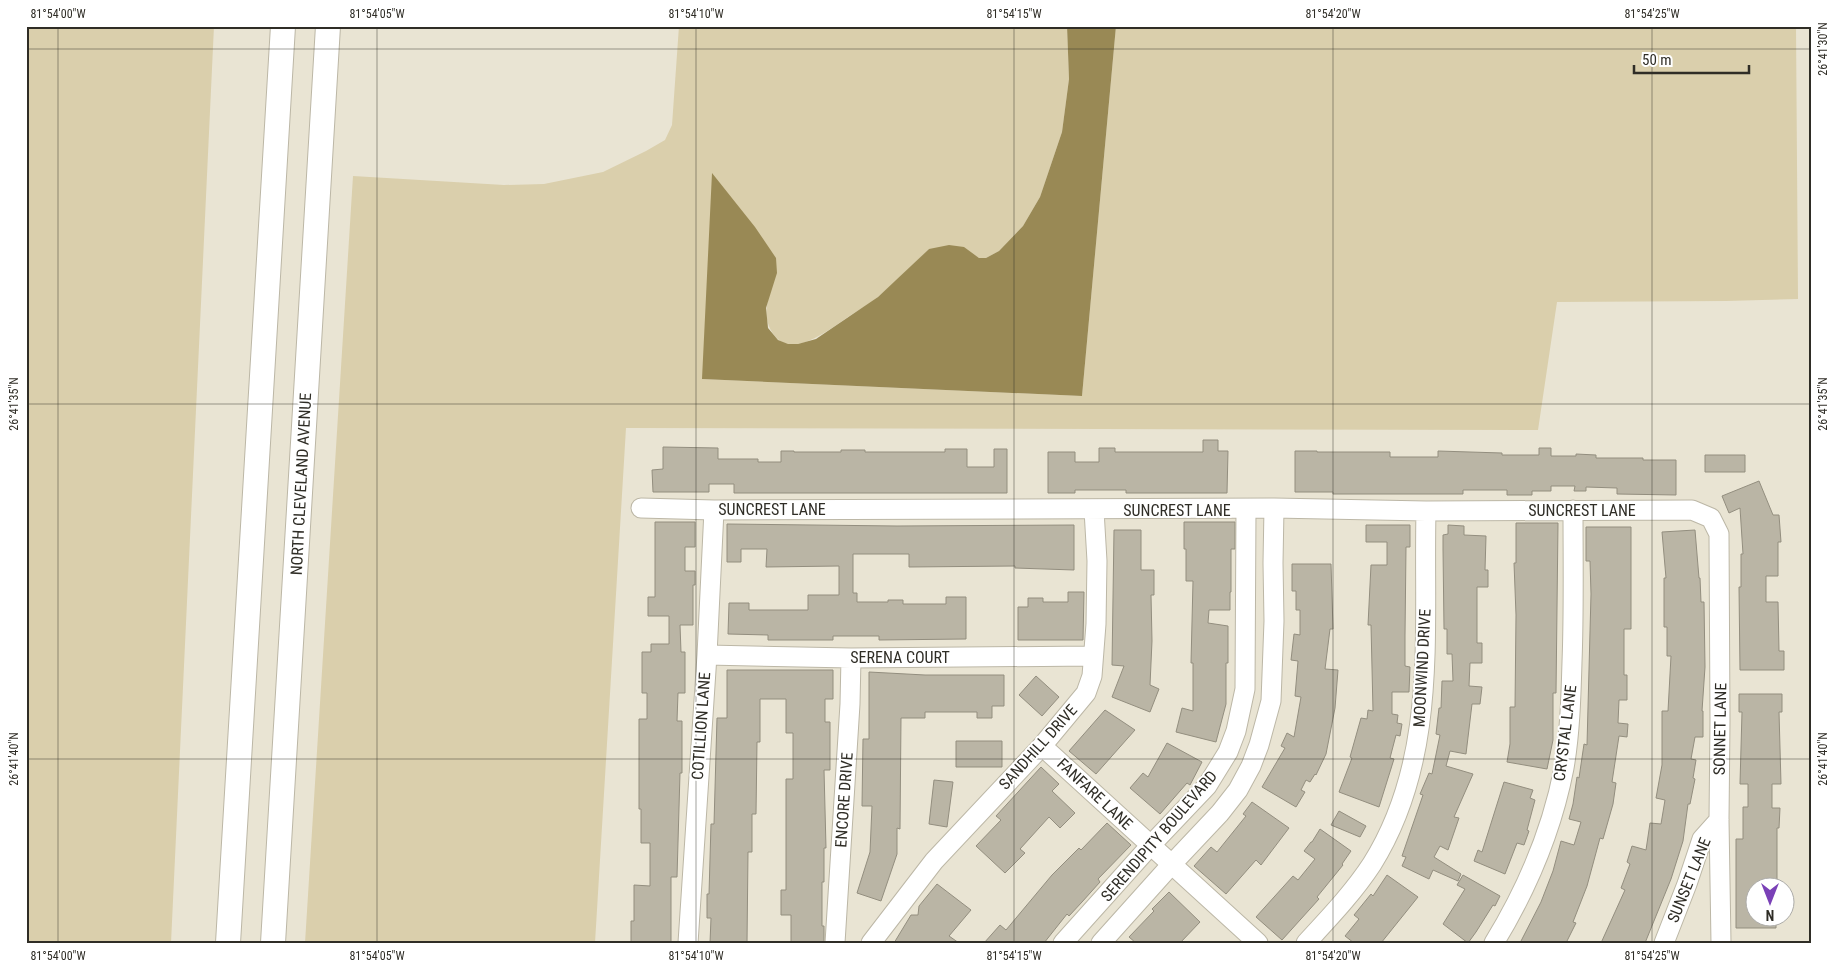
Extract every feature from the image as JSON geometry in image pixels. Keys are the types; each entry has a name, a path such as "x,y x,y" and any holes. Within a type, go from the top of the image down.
{"main road":[{"path":"228,943 283,26"},
{"name":"NORTH CLEVELAND AVENUE","path":"273,943 328,26"}],"street":[{"name":"SUNCREST LANE","path":"641,508 714,510 1274,508 1426,511 1692,510 1711,518"},
{"name":"SERENDIPITY BOULEVARD","path":"1101,943 1171,864 1220,813 1238,790 1251,766 1264,731 1271,701 1273,679 1274,508"},
{"name":"SERENDIPITY BOULEVARD","path":"1063,943 1207,786 1228,752 1236,731 1245,689 1246,509"},
{"name":"COTILLION LANE","path":"688,943 714,510"},
{"name":"SANDHILL DRIVE","path":"871,943 934,861 1042,746 1086,693 1092,676 1096,624 1097,561 1094,510"},
{"name":"CRYSTAL LANE","path":"1494,943 1520,896 1537,859 1556,802 1564,767 1571,712 1573,510"},
{"name":"MOONWIND DRIVE","path":"1306,943 1347,899 1372,864 1390,829 1404,795 1414,760 1424,696 1426,511"},
{"name":"SONNET LANE","path":"1711,518 1719,534 1721,943"},
{"name":"SERENA COURT","path":"706,655 851,658 1094,656"},
{"name":"ENCORE DRIVE","path":"835,943 850,704 851,658"},
{"name":"FANFARE LANE","path":"1042,746 1258,943"},
{"name":"SUNSET LANE","path":"1664,943 1702,839 1719,820"}],"shaded area":[{"path":"26,26 214,26 171,943 26,943"},
{"path":"679,26 1067,26 1069,79 1062,132 1040,197 1023,226 999,251 986,258 979,258 974,255 929,249 872,302 821,335 801,343 791,344 782,342 774,335 769,326 767,316 769,296 702,379 1082,396 1116,26 1796,26 1798,299 1557,302 1538,430 626,428 595,943 305,943 353,176 504,185 544,184 603,172 665,140 672,125"},
{"path":"1067,26 1116,26 1082,396 702,379 712,173 755,227 776,258 777,273 766,308 768,328 778,340 788,344 798,344 816,339 878,297 929,249 949,245 964,247 979,258 986,258 999,251 1023,226 1040,197 1062,132 1069,79"}],"building":[{"path":"1203,440 1218,440 1218,451 1228,451 1227,493 1126,493 1126,490 1075,490 1075,493 1048,493 1048,452 1075,452 1075,462 1099,462 1099,448 1115,448 1115,452 1203,452"},
{"path":"663,447 718,448 718,459 758,459 758,462 781,462 781,451 841,452 841,450 865,450 865,452 945,452 945,449 967,449 967,467 994,467 994,449 1007,449 1007,493 734,493 734,484 709,484 709,492 653,492 652,470 663,469"},
{"path":"1539,448 1551,448 1551,456 1576,456 1576,454 1596,455 1596,458 1676,460 1676,495 1617,494 1617,488 1586,487 1586,491 1574,491 1575,486 1551,486 1551,491 1532,491 1532,495 1507,495 1507,490 1463,490 1463,494 1333,494 1333,492 1295,492 1295,451 1390,452 1390,457 1438,457 1438,451 1539,455"},
{"path":"1705,455 1745,455 1745,472 1705,472"},
{"path":"1759,481 1773,515 1779,515 1781,542 1778,542 1778,576 1766,576 1766,602 1778,602 1779,651 1784,651 1784,670 1740,670 1739,587 1741,587 1741,554 1743,554 1740,508 1729,513 1722,496"},
{"path":"655,522 695,522 695,547 685,547 685,571 695,571 693,625 680,625 681,652 685,652 685,693 678,693 677,721 682,721 682,773 680,773 677,877 671,877 671,943 631,943 631,921 634,921 634,885 650,886 650,843 641,843 641,809 639,809 639,719 647,719 647,693 642,693 642,652 651,652 651,644 669,644 669,616 648,616 648,597 655,597"},
{"path":"1184,522 1235,522 1235,549 1231,549 1230,610 1209,610 1208,623 1228,626 1226,704 1216,742 1176,732 1182,708 1193,711 1193,663 1191,663 1193,581 1186,581"},
{"path":"1516,523 1558,523 1556,693 1553,693 1553,740 1547,769 1507,762 1510,744 1510,707 1515,707 1516,615 1514,563 1516,563"},
{"path":"727,524 897,526 1074,525 1074,570 1015,568 1015,566 909,567 909,554 853,554 853,593 857,593 857,602 903,600 903,604 946,604 946,597 966,597 966,639 879,640 879,636 833,636 833,640 768,640 768,635 728,634 729,603 749,603 749,610 808,610 808,595 839,595 839,566 766,567 767,549 741,549 741,562 727,562"},
{"path":"1366,525 1410,525 1410,547 1406,547 1405,635 1405,666 1410,667 1409,692 1392,692 1392,714 1398,715 1397,723 1402,724 1400,736 1396,735 1390,758 1394,759 1379,807 1339,792 1352,758 1350,757 1361,718 1367,719 1368,710 1373,711 1371,625 1368,625 1371,565 1387,565 1387,542 1366,542"},
{"path":"1448,525 1464,526 1464,535 1486,536 1485,570 1488,570 1488,587 1477,587 1477,643 1482,643 1482,663 1470,663 1469,686 1482,687 1480,704 1472,704 1466,754 1450,751 1446,766 1473,774 1454,817 1459,818 1448,850 1440,846 1434,857 1461,874 1458,881 1433,870 1429,879 1402,866 1406,857 1402,856 1423,795 1420,794 1429,773 1432,774 1440,735 1436,734 1439,708 1441,708 1442,681 1453,681 1452,654 1447,654 1447,629 1444,629 1443,535 1448,534"},
{"path":"1586,527 1631,527 1631,629 1624,629 1624,675 1627,675 1627,700 1619,700 1618,723 1628,724 1627,737 1619,736 1612,782 1616,783 1613,804 1603,839 1600,838 1587,886 1573,922 1576,923 1566,943 1520,943 1541,902 1553,871 1561,841 1574,845 1581,822 1569,819 1577,777 1579,778 1584,744 1587,745 1591,594 1590,561 1586,561"},
{"path":"1114,530 1141,530 1141,570 1154,570 1154,595 1151,595 1152,641 1150,685 1159,689 1150,712 1112,697 1124,666 1112,665"},
{"path":"1695,530 1701,602 1704,602 1703,737 1695,737 1691,759 1696,760 1693,778 1695,779 1690,804 1688,804 1683,841 1671,879 1645,943 1601,943 1625,890 1621,888 1630,864 1627,862 1632,846 1646,850 1650,823 1661,824 1665,800 1656,798 1662,765 1662,711 1668,711 1671,656 1667,656 1667,627 1664,627 1664,578 1666,578 1662,532"},
{"path":"1292,564 1331,564 1333,629 1330,629 1325,669 1338,670 1335,708 1326,754 1316,775 1310,782 1306,780 1301,790 1305,792 1296,807 1262,787 1285,748 1281,746 1287,733 1294,737 1301,697 1295,696 1298,661 1291,660 1294,634 1300,635 1300,610 1296,610 1296,591 1292,591"},
{"path":"1068,592 1084,592 1083,640 1018,640 1018,607 1028,607 1028,598 1043,598 1043,602 1068,602"},
{"path":"727,670 833,670 833,699 825,699 825,722 830,722 830,770 824,770 826,848 824,848 824,882 822,882 822,926 824,926 824,943 791,943 791,915 781,915 781,890 786,890 786,779 793,779 793,733 786,733 786,699 760,699 760,742 757,742 756,814 752,814 752,852 748,852 747,943 710,943 711,918 707,918 707,894 709,894 711,824 714,824 717,718 727,718"},
{"path":"869,672 925,675 1004,675 1004,706 992,706 992,718 977,718 977,712 925,712 925,718 901,718 900,829 897,828 897,854 881,901 857,893 870,852 872,806 862,806 863,739 869,739"},
{"path":"1036,676 1059,697 1042,716 1019,695"},
{"path":"1739,694 1782,694 1782,712 1779,712 1781,784 1772,784 1772,808 1780,808 1779,828 1777,828 1777,876 1744,876 1744,926 1776,926 1776,928 1736,928 1736,839 1743,839 1743,807 1748,807 1748,784 1740,784 1742,712 1739,712"},
{"path":"1105,710 1135,730 1096,774 1069,751"},
{"path":"956,741 1002,741 1002,767 956,767"},
{"path":"1167,743 1202,762 1190,785 1187,783 1160,814 1130,788 1143,773 1148,777"},
{"path":"1041,767 1059,784 1052,791 1075,813 1060,828 1049,817 1020,849 1025,853 1005,873 976,846 1001,820 996,816"},
{"path":"934,780 953,782 947,827 929,824"},
{"path":"1504,782 1533,790 1530,798 1535,800 1527,830 1529,831 1524,845 1517,843 1505,874 1474,861 1478,850 1482,852"},
{"path":"1252,802 1289,828 1261,865 1256,860 1226,894 1194,866 1211,847 1217,852 1246,816 1243,814"},
{"path":"1339,811 1366,826 1360,837 1331,825"},
{"path":"1107,823 1131,845 1098,879 1100,882 1069,916 1067,914 1044,943 984,943 1000,925 1006,930 1052,875 1079,848 1081,850"},
{"path":"1320,829 1351,851 1343,865 1317,897 1319,899 1282,940 1256,917 1293,876 1298,880 1315,859 1304,851"},
{"path":"1387,875 1418,897 1381,943 1354,943 1345,936 1359,919 1354,915 1371,894 1373,896"},
{"path":"1463,875 1500,896 1468,943 1443,924 1465,889 1457,885"},
{"path":"937,884 971,910 949,936 959,943 894,943 911,915 918,915 919,906"},
{"path":"1169,892 1200,922 1180,943 1136,943 1129,937"}]}
